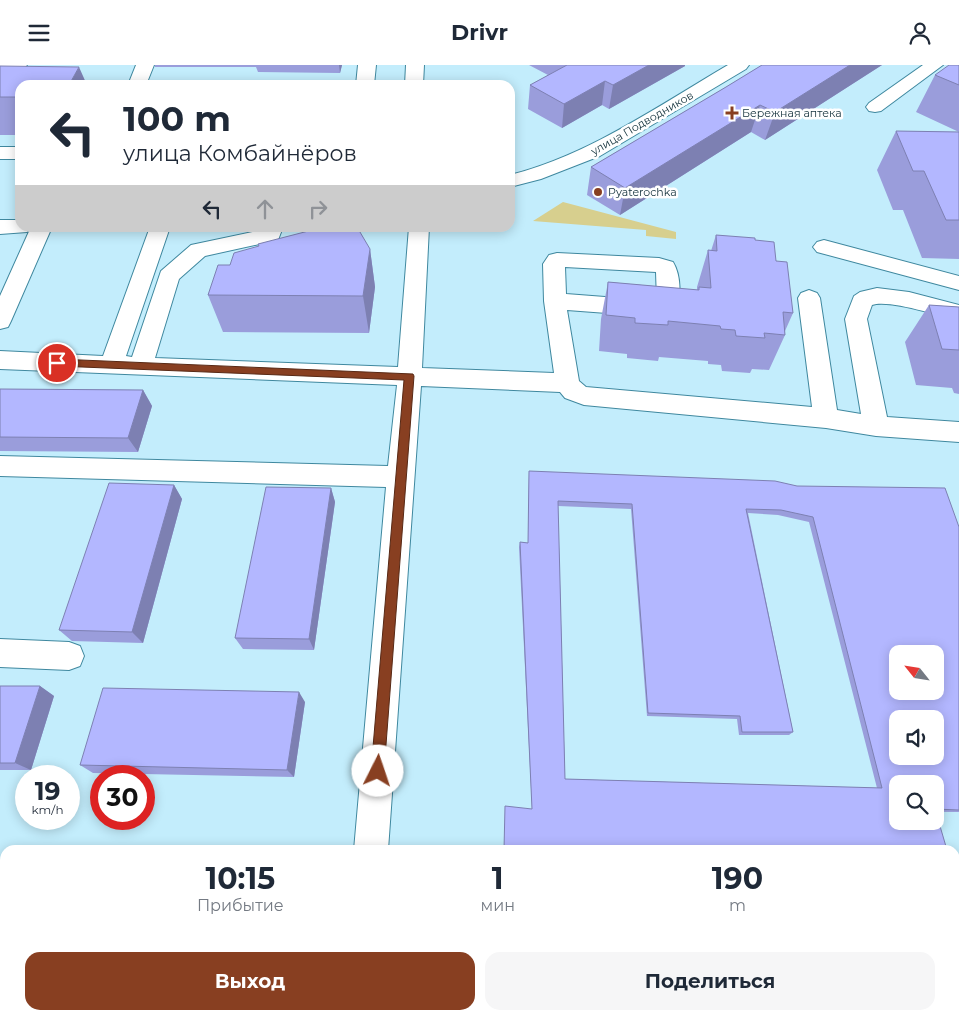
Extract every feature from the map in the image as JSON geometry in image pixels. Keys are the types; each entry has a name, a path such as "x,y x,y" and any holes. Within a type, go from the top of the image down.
{"street":[{"path":"2,81 18,65"},
{"path":"139,80 145,65"},
{"path":"365,80 367,65"},
{"path":"414,80 415,65"},
{"path":"706,65 732,70"},
{"path":"875,107 934,65"},
{"name":"улица Подводников","path":"515,180 534,175 594,152 732,70"},
{"path":"0,153 15,153"},
{"path":"0,227 15,227"},
{"path":"0,321 40,232"},
{"path":"111,365 121,342 158,232"},
{"path":"140,367 169,276 198,250 271,235 272,232"},
{"path":"371,845 400,477 406,437 419,232"},
{"path":"824,247 959,283"},
{"path":"555,301 660,309 666,307 668,302 667,271 665,267 659,265 557,259 554,264 555,301 567,383 574,392 584,396 826,418 876,426 959,432"},
{"path":"876,426 856,319 862,301 868,297 909,300 959,313"},
{"path":"809,298 826,418"},
{"path":"1,363 111,365 567,383"},
{"path":"0,466 400,477"},
{"path":"0,653 69,656"}],"shaded area":[{"path":"563,202 676,232 676,239 646,236 646,230 533,221"}],"building":[{"path":"567,65 649,65 613,85 605,81 564,104 530,85"},
{"path":"762,65 850,65 775,112 760,105 625,188 591,167 726,87"},
{"path":"949,65 959,65 959,85 935,75"},
{"path":"0,66 79,67 72,80 15,80 15,97 0,97"},
{"path":"896,131 959,132 959,220 946,220 924,171 913,171"},
{"path":"305,232 360,232 370,249 363,296 208,295 218,265 230,265 234,253 259,246 258,244"},
{"path":"716,235 755,238 755,240 774,242 776,261 787,262 793,313 783,312 785,335 764,333 765,338 736,336 735,330 721,329 720,326 668,321 668,325 635,323 635,318 606,315 608,282 699,290 699,287 711,288 708,250 717,251"},
{"path":"929,305 959,307 959,350 942,349"},
{"path":"0,389 143,390 128,438 0,437"},
{"path":"529,471 775,481 797,486 945,488 959,527 959,810 944,809 944,775 889,775 889,830 941,830 946,845 504,845 505,806 532,809 520,542 528,543","holes":["558,501 632,504 648,713 740,716 742,732 793,732 746,509 781,510 813,517 882,788 565,779"]},
{"path":"109,483 174,485 132,632 59,630"},
{"path":"266,487 331,488 309,639 235,638"},
{"path":"0,686 40,686 15,763 0,763"},
{"path":"103,688 299,692 287,770 155,767 155,765 80,765"}],"place":[{"name":"Бережная аптека","path":"732,113"},
{"name":"Pyaterochka","path":"598,192"}],"route":[{"path":"57,363 409,376 406,437 400,477 378,771"}]}
